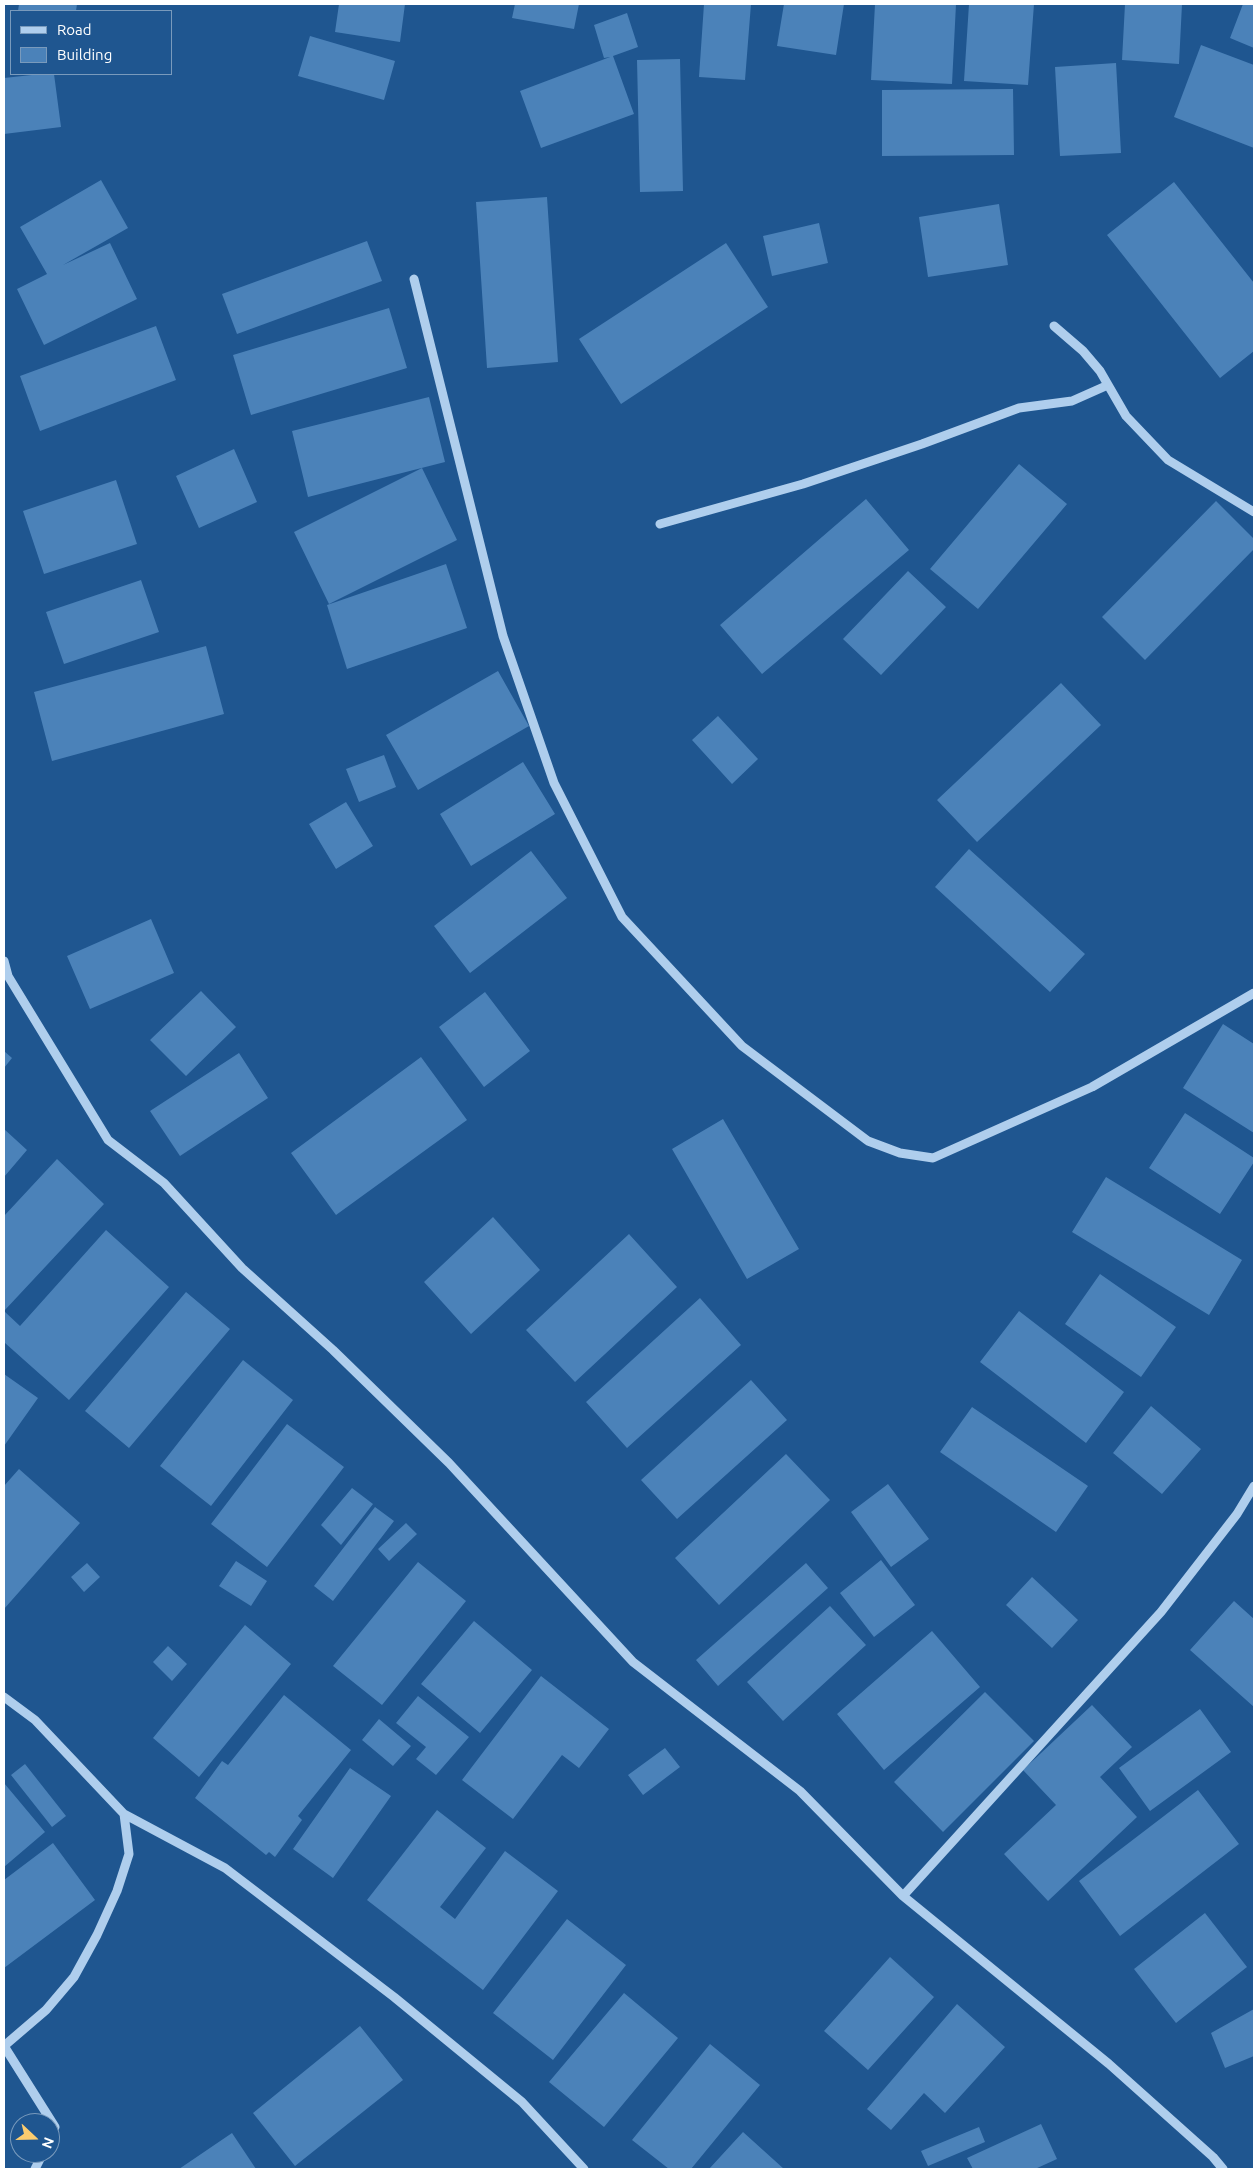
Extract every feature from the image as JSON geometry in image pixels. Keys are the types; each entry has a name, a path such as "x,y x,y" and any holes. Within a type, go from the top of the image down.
{"street":[{"path":"414,279 503,636 554,783 622,917 742,1046 868,1141 900,1153 933,1158 1092,1087 1254,993"},
{"path":"1054,326 1083,351 1100,371 1126,416 1168,460 1254,512"},
{"path":"660,524 803,484 922,444 1019,408 1072,401 1108,385"},
{"path":"4,961 8,976 108,1140 164,1183 242,1268 333,1350 449,1463 633,1662 800,1791 904,1896 1109,2064 1213,2157 1223,2169"},
{"path":"904,1896 1160,1612 1237,1514 1254,1486"},
{"path":"4,1697 35,1720 124,1814 225,1868 394,1997 522,2102 584,2169"},
{"path":"46,2113 4,2046 46,2010 74,1976 97,1935 117,1891 129,1854 124,1814"}],"building":[{"path":"19,4 77,4 76,10 18,10"},
{"path":"339,4 405,4 400,42 335,32"},
{"path":"515,4 579,4 574,29 512,18"},
{"path":"704,4 751,4 745,80 699,77"},
{"path":"784,4 844,4 836,55 777,46"},
{"path":"875,4 956,4 952,84 871,80"},
{"path":"969,4 1034,4 1028,85 964,81"},
{"path":"1125,4 1182,4 1179,64 1122,60"},
{"path":"1243,4 1254,4 1254,48 1230,38"},
{"path":"627,13 638,47 613,56 634,114 541,148 520,91 610,57 604,58 594,25"},
{"path":"310,36 395,61 384,100 298,76"},
{"path":"1201,45 1254,65 1254,148 1174,117"},
{"path":"680,59 683,191 640,192 637,60"},
{"path":"1116,63 1121,153 1060,156 1055,67"},
{"path":"54,75 61,127 4,134 4,78"},
{"path":"1013,89 1014,155 882,156 882,90"},
{"path":"101,180 128,228 63,265 110,243 137,299 44,345 17,289 47,274 20,227"},
{"path":"1174,182 1254,283 1254,351 1220,378 1107,235"},
{"path":"547,197 558,362 487,368 476,202"},
{"path":"999,204 1008,265 928,277 919,217"},
{"path":"819,223 828,263 772,276 763,236"},
{"path":"367,241 382,281 237,334 222,294"},
{"path":"726,243 768,307 621,404 579,339"},
{"path":"389,308 407,368 251,415 233,355"},
{"path":"156,326 176,380 40,431 20,376"},
{"path":"429,397 445,462 308,497 292,431"},
{"path":"234,449 257,502 199,528 176,476"},
{"path":"1019,464 1067,504 978,609 930,569"},
{"path":"422,468 457,540 329,604 294,532"},
{"path":"116,480 137,544 44,574 23,511"},
{"path":"866,499 909,550 762,674 720,625"},
{"path":"1216,501 1254,539 1254,549 1145,660 1102,617"},
{"path":"446,564 467,628 347,669 327,605"},
{"path":"908,571 946,607 881,675 843,639"},
{"path":"141,580 159,632 64,664 46,612"},
{"path":"206,646 224,714 52,761 34,692"},
{"path":"498,671 529,726 418,790 386,735"},
{"path":"1061,683 1101,725 977,842 937,800"},
{"path":"718,716 758,759 732,784 692,740"},
{"path":"384,755 396,787 359,802 346,769"},
{"path":"523,762 555,814 471,866 440,814"},
{"path":"346,802 373,846 336,869 309,824"},
{"path":"969,849 1085,954 1050,992 935,887"},
{"path":"531,851 567,898 470,973 434,926"},
{"path":"151,919 174,973 90,1009 67,956"},
{"path":"201,991 236,1027 186,1076 150,1040"},
{"path":"485,992 530,1051 484,1087 439,1027"},
{"path":"1223,1024 1254,1044 1254,1133 1183,1088"},
{"path":"4,1051 12,1058 4,1068"},
{"path":"239,1053 268,1098 180,1156 150,1111"},
{"path":"421,1057 467,1120 336,1215 291,1153"},
{"path":"1185,1113 1254,1158 1254,1162 1220,1214 1149,1168"},
{"path":"723,1119 799,1249 747,1279 672,1149"},
{"path":"4,1129 27,1150 4,1177"},
{"path":"57,1159 104,1204 4,1311 4,1216"},
{"path":"1106,1177 1242,1260 1209,1315 1072,1232"},
{"path":"493,1217 540,1270 471,1334 424,1282"},
{"path":"106,1230 169,1287 69,1400 4,1344 4,1311 20,1326"},
{"path":"629,1234 677,1287 575,1382 526,1330"},
{"path":"1100,1274 1176,1327 1141,1377 1065,1324"},
{"path":"186,1292 230,1329 129,1448 85,1411"},
{"path":"700,1298 741,1345 627,1448 586,1402"},
{"path":"1019,1311 1124,1392 1086,1443 980,1362"},
{"path":"243,1360 293,1400 211,1506 160,1466"},
{"path":"4,1374 38,1398 4,1446"},
{"path":"751,1380 787,1420 677,1519 641,1480"},
{"path":"1151,1406 1201,1449 1162,1494 1113,1453"},
{"path":"972,1407 1088,1486 1056,1532 940,1452"},
{"path":"287,1424 344,1467 267,1567 211,1524"},
{"path":"786,1454 830,1500 719,1605 675,1558"},
{"path":"19,1469 80,1523 4,1609 4,1486"},
{"path":"888,1484 929,1539 891,1567 851,1512"},
{"path":"352,1488 373,1504 341,1545 321,1525"},
{"path":"375,1507 394,1521 333,1601 314,1586"},
{"path":"406,1523 417,1534 389,1561 378,1549"},
{"path":"881,1560 915,1605 874,1637 840,1593"},
{"path":"236,1561 267,1581 251,1606 219,1586"},
{"path":"418,1562 466,1601 382,1705 333,1666"},
{"path":"87,1563 100,1577 84,1592 71,1577"},
{"path":"806,1563 828,1588 718,1686 696,1660"},
{"path":"1032,1577 1078,1620 1052,1648 1006,1605"},
{"path":"1234,1601 1254,1619 1254,1707 1190,1650"},
{"path":"830,1606 866,1645 783,1721 747,1682"},
{"path":"474,1621 532,1670 480,1733 421,1684"},
{"path":"245,1625 291,1664 199,1777 153,1738"},
{"path":"932,1631 980,1687 884,1770 837,1714"},
{"path":"168,1646 187,1664 172,1681 153,1662"},
{"path":"541,1676 609,1729 579,1768 562,1755 513,1819 462,1780"},
{"path":"985,1692 1034,1741 943,1832 894,1782"},
{"path":"284,1695 351,1750 298,1816 302,1820 275,1857 269,1852 266,1855 195,1798 222,1761 228,1765"},
{"path":"418,1696 469,1737 436,1775 416,1759 426,1747 396,1723"},
{"path":"1092,1705 1132,1747 1100,1777 1137,1817 1048,1901 1004,1854 1056,1805 1023,1770"},
{"path":"1200,1709 1231,1752 1150,1811 1119,1768"},
{"path":"379,1719 411,1746 393,1766 362,1740"},
{"path":"665,1748 680,1767 643,1795 628,1775"},
{"path":"25,1764 66,1816 52,1827 11,1775"},
{"path":"350,1768 391,1796 333,1878 293,1849"},
{"path":"4,1783 45,1832 4,1867"},
{"path":"1198,1790 1239,1844 1120,1936 1079,1881"},
{"path":"437,1810 486,1848 440,1907 455,1919 505,1851 558,1891 483,1990 367,1900"},
{"path":"53,1843 95,1900 4,1968 4,1880"},
{"path":"1205,1913 1247,1967 1176,2023 1134,1969"},
{"path":"567,1919 626,1965 553,2060 493,2013"},
{"path":"890,1957 934,1997 868,2070 824,2031"},
{"path":"624,1993 678,2038 604,2127 549,2082"},
{"path":"957,2004 1005,2047 945,2113 924,2093 891,2130 867,2109"},
{"path":"1254,2009 1254,2056 1225,2068 1211,2033"},
{"path":"360,2026 403,2080 295,2166 253,2113"},
{"path":"710,2044 760,2085 691,2169 669,2169 632,2140"},
{"path":"1041,2124 1057,2159 1035,2169 973,2169 967,2158"},
{"path":"979,2127 985,2142 928,2166 921,2151"},
{"path":"743,2132 784,2169 709,2169"},
{"path":"232,2133 256,2169 179,2169"}]}
